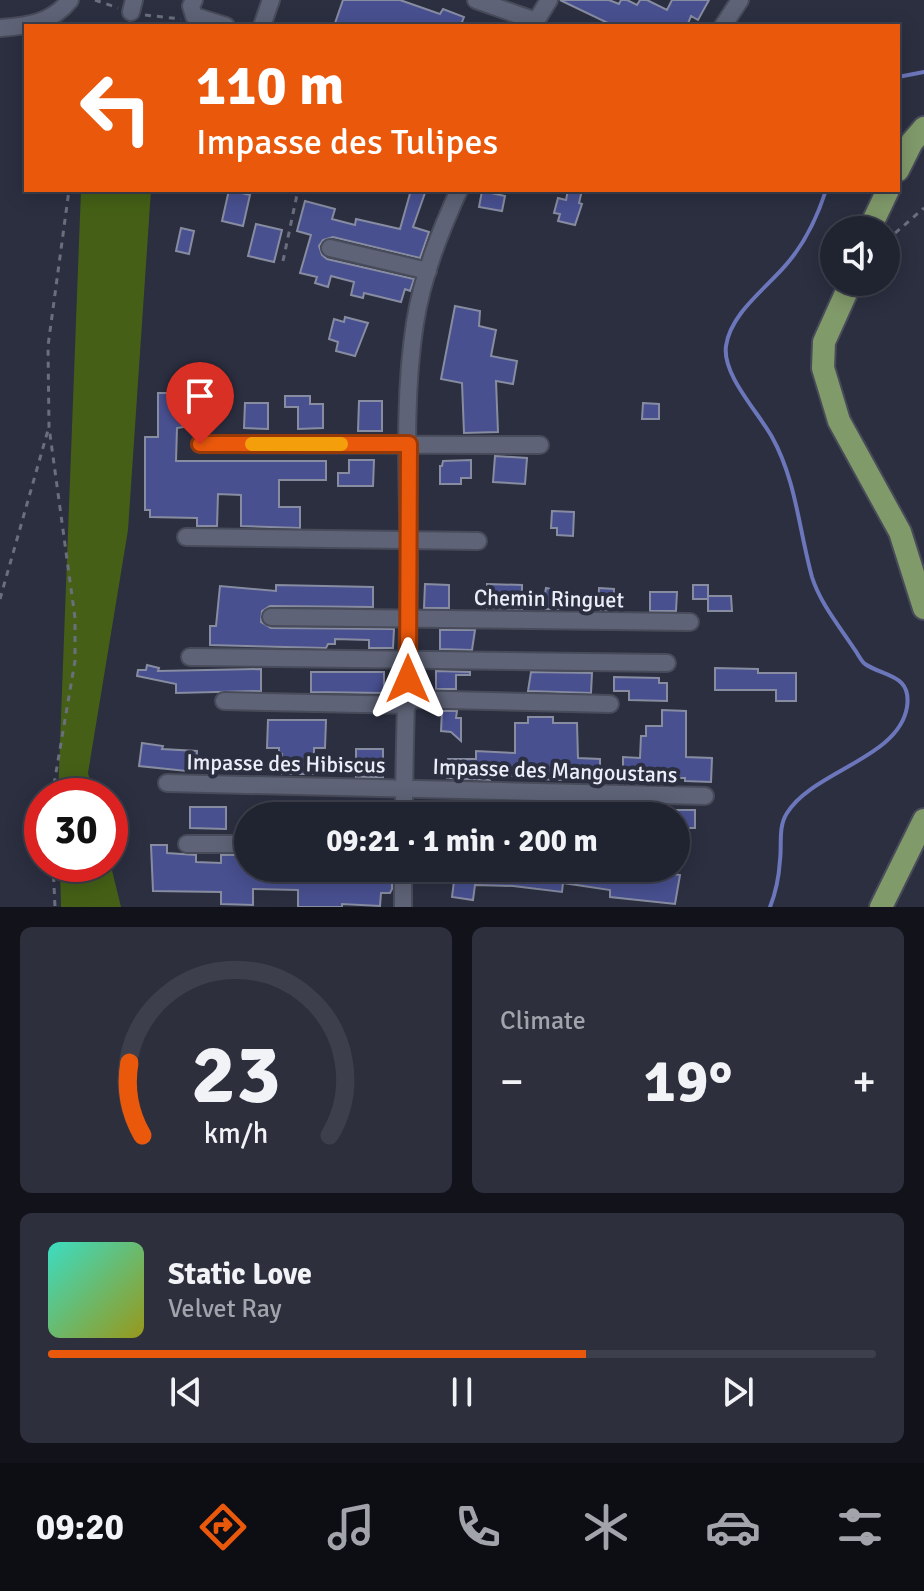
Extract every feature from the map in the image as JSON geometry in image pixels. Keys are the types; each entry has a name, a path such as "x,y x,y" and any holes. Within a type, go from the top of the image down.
{"main road":[{"path":"900,166 912,142 924,128"},
{"path":"876,216 887,192"},
{"path":"845,296 824,342 823,368 839,421 900,532 924,608"},
{"path":"881,907 924,820"}],"street":[{"path":"29,24 43,22 59,13 70,0"},
{"path":"194,0 191,6 194,16 220,24"},
{"path":"263,24 271,0"},
{"path":"476,0 534,23 549,0"},
{"path":"724,24 740,0"},
{"path":"0,28 24,25"},
{"path":"404,802 408,702 409,444 414,336 428,271 458,192"},
{"path":"330,248 428,271"},
{"path":"200,444 540,445"},
{"path":"186,537 478,541"},
{"name":"Chemin Ringuet","path":"271,617 690,622"},
{"path":"190,657 667,663"},
{"path":"224,701 610,704"},
{"name":"Impasse des Hibiscus","path":"167,783 404,788"},
{"name":"Impasse des Mangoustans","path":"404,788 705,796"},
{"path":"187,844 234,844"},
{"path":"403,882 403,907"}],"path":[{"path":"55,778 72,688 75,632 49,427 48,346 69,192"},
{"path":"283,261 298,192"},
{"path":"900,229 924,208"},
{"path":"0,599 49,427"},
{"path":"54,882 55,907"}],"green space":[{"path":"81,192 151,192 128,530 89,778 59,778"},
{"path":"60,882 115,882 121,907 61,907"}],"building":[{"path":"343,0 400,0 440,14 443,9 464,17 462,22 465,24 335,24"},
{"path":"560,0 609,0 619,4 621,0 627,0 637,5 640,0 647,0 667,10 672,0 709,0 698,20 691,16 688,24 610,24"},
{"path":"229,192 250,195 243,226 222,221"},
{"path":"410,192 425,192 413,227 429,232 420,258 333,237 323,240 319,246 327,259 414,279 410,291 405,289 401,302 364,293 363,298 351,295 354,282 331,276 328,287 315,283 317,277 300,273 311,235 297,231 305,201 335,209 332,219 355,225 356,219 400,229"},
{"path":"482,192 505,196 502,211 479,207"},
{"path":"568,192 582,192 579,203 582,204 575,225 558,221 560,214 554,213 558,198 566,200"},
{"path":"256,224 282,230 274,262 248,256"},
{"path":"181,228 194,231 189,254 176,251"},
{"path":"455,306 480,311 479,326 496,330 491,356 517,361 513,384 496,381 498,432 464,433 462,383 441,379"},
{"path":"345,317 368,323 355,356 336,351 338,342 329,339 334,319 344,322"},
{"path":"158,393 183,393 184,427 177,428 176,461 326,461 326,480 279,480 279,507 300,507 300,528 241,526 241,495 218,494 217,526 197,526 197,518 150,517 150,510 145,510 145,437 158,437"},
{"path":"285,396 310,396 310,404 323,404 323,428 298,429 298,407 285,407"},
{"path":"359,401 382,401 382,431 358,431"},
{"path":"245,403 268,403 268,429 244,428"},
{"path":"643,403 659,404 659,419 642,419"},
{"path":"495,456 527,458 525,484 493,482"},
{"path":"349,460 374,460 373,486 338,486 338,473 349,473"},
{"path":"471,460 471,478 461,478 461,484 440,484 443,461"},
{"path":"552,511 574,512 573,536 557,535 557,528 551,528"},
{"path":"425,584 449,585 449,608 424,608"},
{"path":"487,584 522,585 522,609 487,608"},
{"path":"276,585 373,587 373,607 270,606 262,611 261,622 271,628 394,629 393,648 369,648 369,640 335,639 335,644 328,644 326,648 210,645 210,626 216,626 220,586 276,591"},
{"path":"693,585 708,585 708,596 731,596 732,611 708,611 708,599 693,599"},
{"path":"546,588 562,591 559,609 542,609"},
{"path":"599,588 614,589 613,610 598,610"},
{"path":"650,592 677,592 676,611 650,611"},
{"path":"440,630 475,630 472,650 440,649"},
{"path":"147,665 159,668 158,671 261,669 261,691 176,693 176,684 137,676 138,670 146,670"},
{"path":"715,668 796,673 796,701 776,701 776,690 715,690"},
{"path":"436,671 470,672 470,675 456,675 456,689 436,689"},
{"path":"311,672 384,672 384,693 311,692"},
{"path":"531,672 592,673 591,693 528,691"},
{"path":"614,677 659,678 659,683 667,683 667,701 629,700 629,691 614,691"},
{"path":"662,710 686,711 686,757 712,758 711,782 685,781 685,778 630,778 630,773 623,773 623,757 640,758 641,736 646,736 646,726 662,726"},
{"path":"442,711 457,711 456,718 461,718 461,741 451,732 441,731"},
{"path":"528,717 553,717 553,723 577,723 578,758 600,759 600,781 533,779 498,774 490,776 490,780 447,778 448,759 476,759 476,751 515,753 515,723 528,723"},
{"path":"268,720 326,720 325,748 314,748 314,774 282,774 279,748 267,748"},
{"path":"142,743 163,746 162,749 197,751 196,772 139,766"},
{"path":"356,749 383,749 383,777 356,777"},
{"path":"190,807 226,807 226,829 190,828"},
{"path":"690,810 695,810 695,828 690,828"},
{"path":"151,845 167,845 167,853 196,855 196,862 221,863 221,855 234,855 234,882 392,882 390,893 381,893 380,906 342,904 342,907 298,907 298,890 253,889 253,905 221,904 221,892 153,891"},
{"path":"454,882 679,882 675,904 610,897 610,890 563,883 562,892 475,885 473,900 452,897"}],"waterway":[{"path":"900,77 924,72"},
{"path":"770,907 778,878 781,830 787,813 799,798 889,739 901,724 907,707 907,696 901,682 864,663 820,596 812,577 787,470 772,437 735,381 726,357 729,333 735,321 796,252 825,192"}],"slow traffic":[{"path":"252,444 341,444"}],"route":[{"path":"200,444 409,444 408,679"}]}
